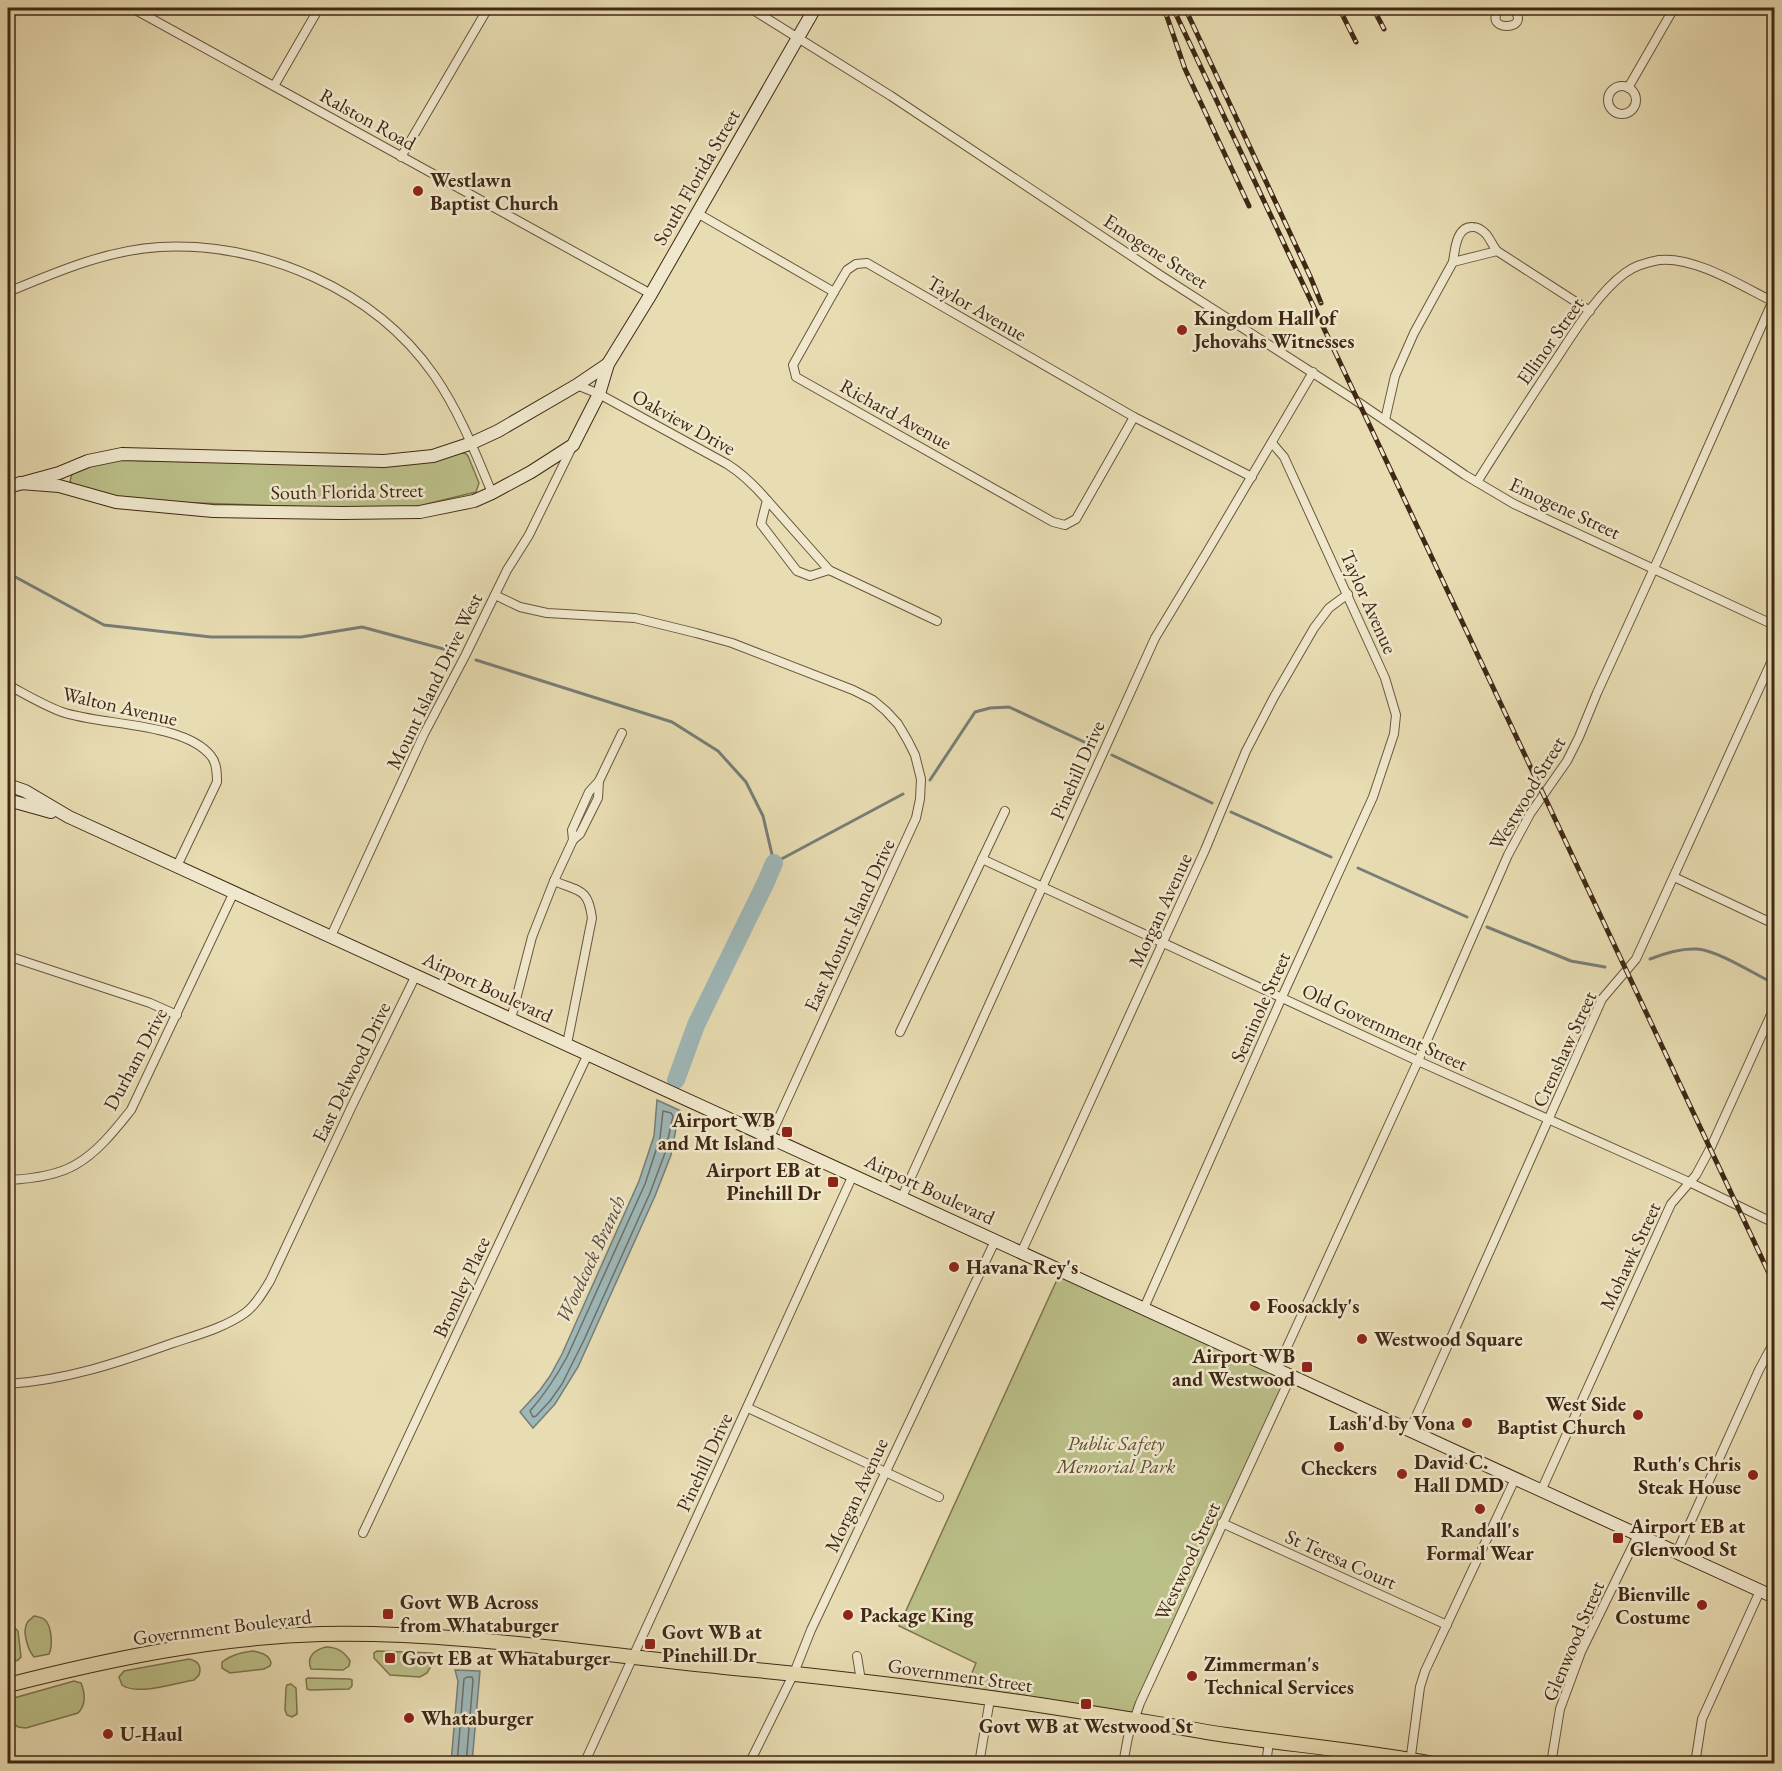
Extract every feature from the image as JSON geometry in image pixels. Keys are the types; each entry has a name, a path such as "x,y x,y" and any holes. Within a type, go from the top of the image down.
{"main road":[{"name":"South Florida Street","path":"20,483 58,486 116,502 238,512 420,512 464,503 492,493 531,472 573,445 599,394 608,364 651,294 815,8"},
{"name":"South Florida Street","path":"8,487 59,473 96,459 122,454 384,461 433,456 472,443 507,426 608,364"},
{"name":"Airport Boulevard","path":"8,785 25,791 69,818"},
{"name":"Airport Boulevard","path":"8,800 69,818 177,866 1774,1597"},
{"name":"Government Boulevard","path":"8,1685 126,1657 234,1641 319,1634 480,1639"},
{"name":"Government Street","path":"480,1639 631,1658 861,1681 1269,1742 1434,1764"}],"street":[{"name":"Ralston Road","path":"132,8 651,294"},
{"path":"274,86 319,8"},
{"path":"401,156 488,8"},
{"name":"Emogene Street","path":"750,8 891,96 1477,482 1514,504 1774,625"},
{"path":"1501,8 1497,12 1497,20 1501,25 1507,27 1514,25 1517,19 1516,12 1512,8"},
{"path":"1628,88 1674,8"},
{"path":"698,213 834,292"},
{"path":"1384,420 1395,376 1414,333 1453,262 1456,243 1465,229 1471,226 1480,229 1497,251 1590,311"},
{"path":"8,292 83,263 122,253 160,247 213,249 289,267 332,286 368,308 405,340 432,372 447,395 472,443 492,493"},
{"path":"1453,262 1497,251"},
{"name":"Ellinor Street","path":"1477,482 1590,311 1615,281 1627,271 1659,260 1681,261 1701,267 1774,300"},
{"name":"Taylor Avenue","path":"834,292 847,270 856,264 867,263 1134,417 1252,477"},
{"name":"Richard Avenue","path":"834,292 793,365 796,377 1053,522 1065,525 1076,519 1134,417"},
{"name":"Westwood Street","path":"1277,1369 1418,1062 1508,855 1530,814 1567,761 1774,300"},
{"name":"Pinehill Drive","path":"903,1197 1155,638 1312,372"},
{"name":"Oakview Drive","path":"577,385 599,394 741,473 756,486 830,570 937,621"},
{"name":"Taylor Avenue","path":"1272,443 1284,456 1348,594 1385,678 1396,715"},
{"name":"Mount Island Drive West","path":"332,936 424,734 573,445"},
{"path":"767,500 761,524 797,571 810,576 830,570"},
{"name":"Morgan Avenue","path":"1021,1253 1205,850 1246,751 1314,628 1329,608 1348,594"},
{"name":"East Mount Island Drive","path":"495,595 520,607 547,613 635,618 732,643 873,700 898,724 908,741 919,769 921,784 916,818 770,1137"},
{"name":"Crenshaw Street","path":"1410,1431 1602,999 1636,959 1774,656"},
{"name":"Walton Avenue","path":"8,685 63,712 167,732 199,744 213,757 217,782 177,866"},
{"name":"Seminole Street","path":"1144,1308 1373,797 1386,763 1394,734 1396,715"},
{"path":"511,1019 532,937 573,840 572,830 589,792 599,781 622,733"},
{"path":"900,1032 1005,811"},
{"name":"Old Government Street","path":"982,859 1418,1062 1774,1222"},
{"path":"1674,877 1774,924"},
{"path":"554,881 585,894 590,903 592,918 567,1044"},
{"name":"Durham Drive","path":"8,1180 51,1174 75,1166 113,1132 131,1110 234,892"},
{"path":"8,956 150,1003 177,1015"},
{"name":"East Delwood Drive","path":"8,1384 36,1383 100,1369 218,1328 245,1313 258,1300 270,1281 416,975"},
{"name":"Mohawk Street","path":"1541,1491 1671,1204 1696,1175 1774,1008"},
{"name":"Bromley Place","path":"363,1533 588,1054"},
{"name":"Pinehill Drive","path":"584,1764 853,1174"},
{"name":"Morgan Avenue","path":"749,1764 794,1673 811,1630 994,1241"},
{"path":"1677,1552 1759,1370 1774,1342"},
{"name":"Westwood Street","path":"1123,1764 1133,1721 1222,1523 1292,1376"},
{"path":"748,1408 939,1497"},
{"path":"1410,1761 1420,1687 1425,1671 1515,1479"},
{"name":"St Teresa Court","path":"1222,1523 1447,1625"},
{"name":"Glenwood Street","path":"1551,1764 1560,1709 1581,1652 1638,1535"},
{"path":"1695,1764 1701,1719 1760,1590"},
{"path":"857,1656 861,1681"},
{"path":"979,1764 990,1699"},
{"path":"1266,1764 1269,1742"}],"green space":[{"path":"461,452 468,456 479,483 476,492 414,507 340,508 139,501 127,500 73,485 70,481 74,471 113,460 389,466 414,464"},
{"name":"Public Safety Memorial Park","path":"1061,1271 1291,1376 1133,1721 963,1694 976,1663 899,1626"},
{"path":"34,1616 47,1622 51,1641 49,1654 34,1657 28,1646 25,1631 27,1623"},
{"path":"13,1626 18,1631 21,1657 13,1662 10,1660 8,1650 8,1629"},
{"path":"326,1647 343,1652 350,1661 349,1666 343,1670 311,1669 312,1655"},
{"path":"253,1651 267,1656 271,1663 270,1666 264,1669 230,1673 222,1668 222,1662 230,1657"},
{"path":"377,1651 432,1653 436,1658 427,1673 420,1677 390,1675 374,1658 374,1653"},
{"path":"189,1659 195,1661 200,1667 199,1675 194,1680 157,1688 137,1689 122,1685 119,1677 124,1671"},
{"path":"306,1679 350,1679 352,1686 349,1689 310,1690 307,1689"},
{"path":"74,1681 81,1683 84,1695 84,1703 78,1713 26,1728 18,1727 10,1720 8,1706 14,1698"},
{"path":"291,1684 296,1688 297,1711 297,1714 292,1717 287,1715 285,1710 286,1688"}],"water":[{"path":"657,1100 681,1111 671,1155 655,1196 578,1367 555,1404 533,1428 520,1412 540,1390 562,1354 639,1181 654,1136"},
{"path":"455,1670 480,1671 472,1763 451,1763 458,1681"}],"waterway":[{"path":"8,573 104,625 211,637 301,637 362,627 451,651"},
{"path":"476,660 672,722 718,751 746,782 763,816 774,863 903,794"},
{"path":"930,780 975,712 990,708 1009,707 1095,747"},
{"path":"1112,755 1212,803"},
{"path":"1231,812 1331,857"},
{"name":"Woodcock Branch","path":"676,1080 696,1025 774,863"},
{"path":"1358,868 1467,917"},
{"path":"1487,927 1571,961 1605,967"},
{"path":"1650,959 1679,950 1705,950 1771,982"}],"railway":[{"path":"1164,8 1185,69 1249,206"},
{"path":"1173,8 1774,1284"},
{"path":"1185,8 1321,303"},
{"path":"1339,8 1356,42"},
{"path":"1373,8 1384,29"}],"place":[{"name":"Westlawn Baptist Church","path":"418,191"},
{"name":"Kingdom Hall of Jehovahs Witnesses","path":"1182,330"},
{"name":"Airport WB and Mt Island","path":"787,1132"},
{"name":"Airport EB at Pinehill Dr","path":"833,1182"},
{"name":"Havana Rey's","path":"954,1267"},
{"name":"Foosackly's","path":"1255,1306"},
{"name":"Westwood Square","path":"1362,1339"},
{"name":"Airport WB and Westwood","path":"1307,1367"},
{"name":"West Side Baptist Church","path":"1638,1415"},
{"name":"Lash'd by Vona","path":"1467,1423"},
{"name":"Checkers","path":"1339,1447"},
{"name":"David C. Hall DMD","path":"1402,1474"},
{"name":"Ruth's Chris Steak House","path":"1753,1475"},
{"name":"Randall's Formal Wear","path":"1480,1509"},
{"name":"Airport EB at Glenwood St","path":"1618,1538"},
{"name":"Bienville Costume","path":"1702,1605"},
{"name":"Govt WB Across from Whataburger","path":"388,1614"},
{"name":"Package King","path":"848,1615"},
{"name":"Govt WB at Pinehill Dr","path":"650,1644"},
{"name":"Govt EB at Whataburger","path":"390,1658"},
{"name":"Zimmerman's Technical Services","path":"1192,1676"},
{"name":"Govt WB at Westwood St","path":"1086,1704"},
{"name":"Whataburger","path":"409,1718"},
{"name":"U-Haul","path":"108,1734"}]}
